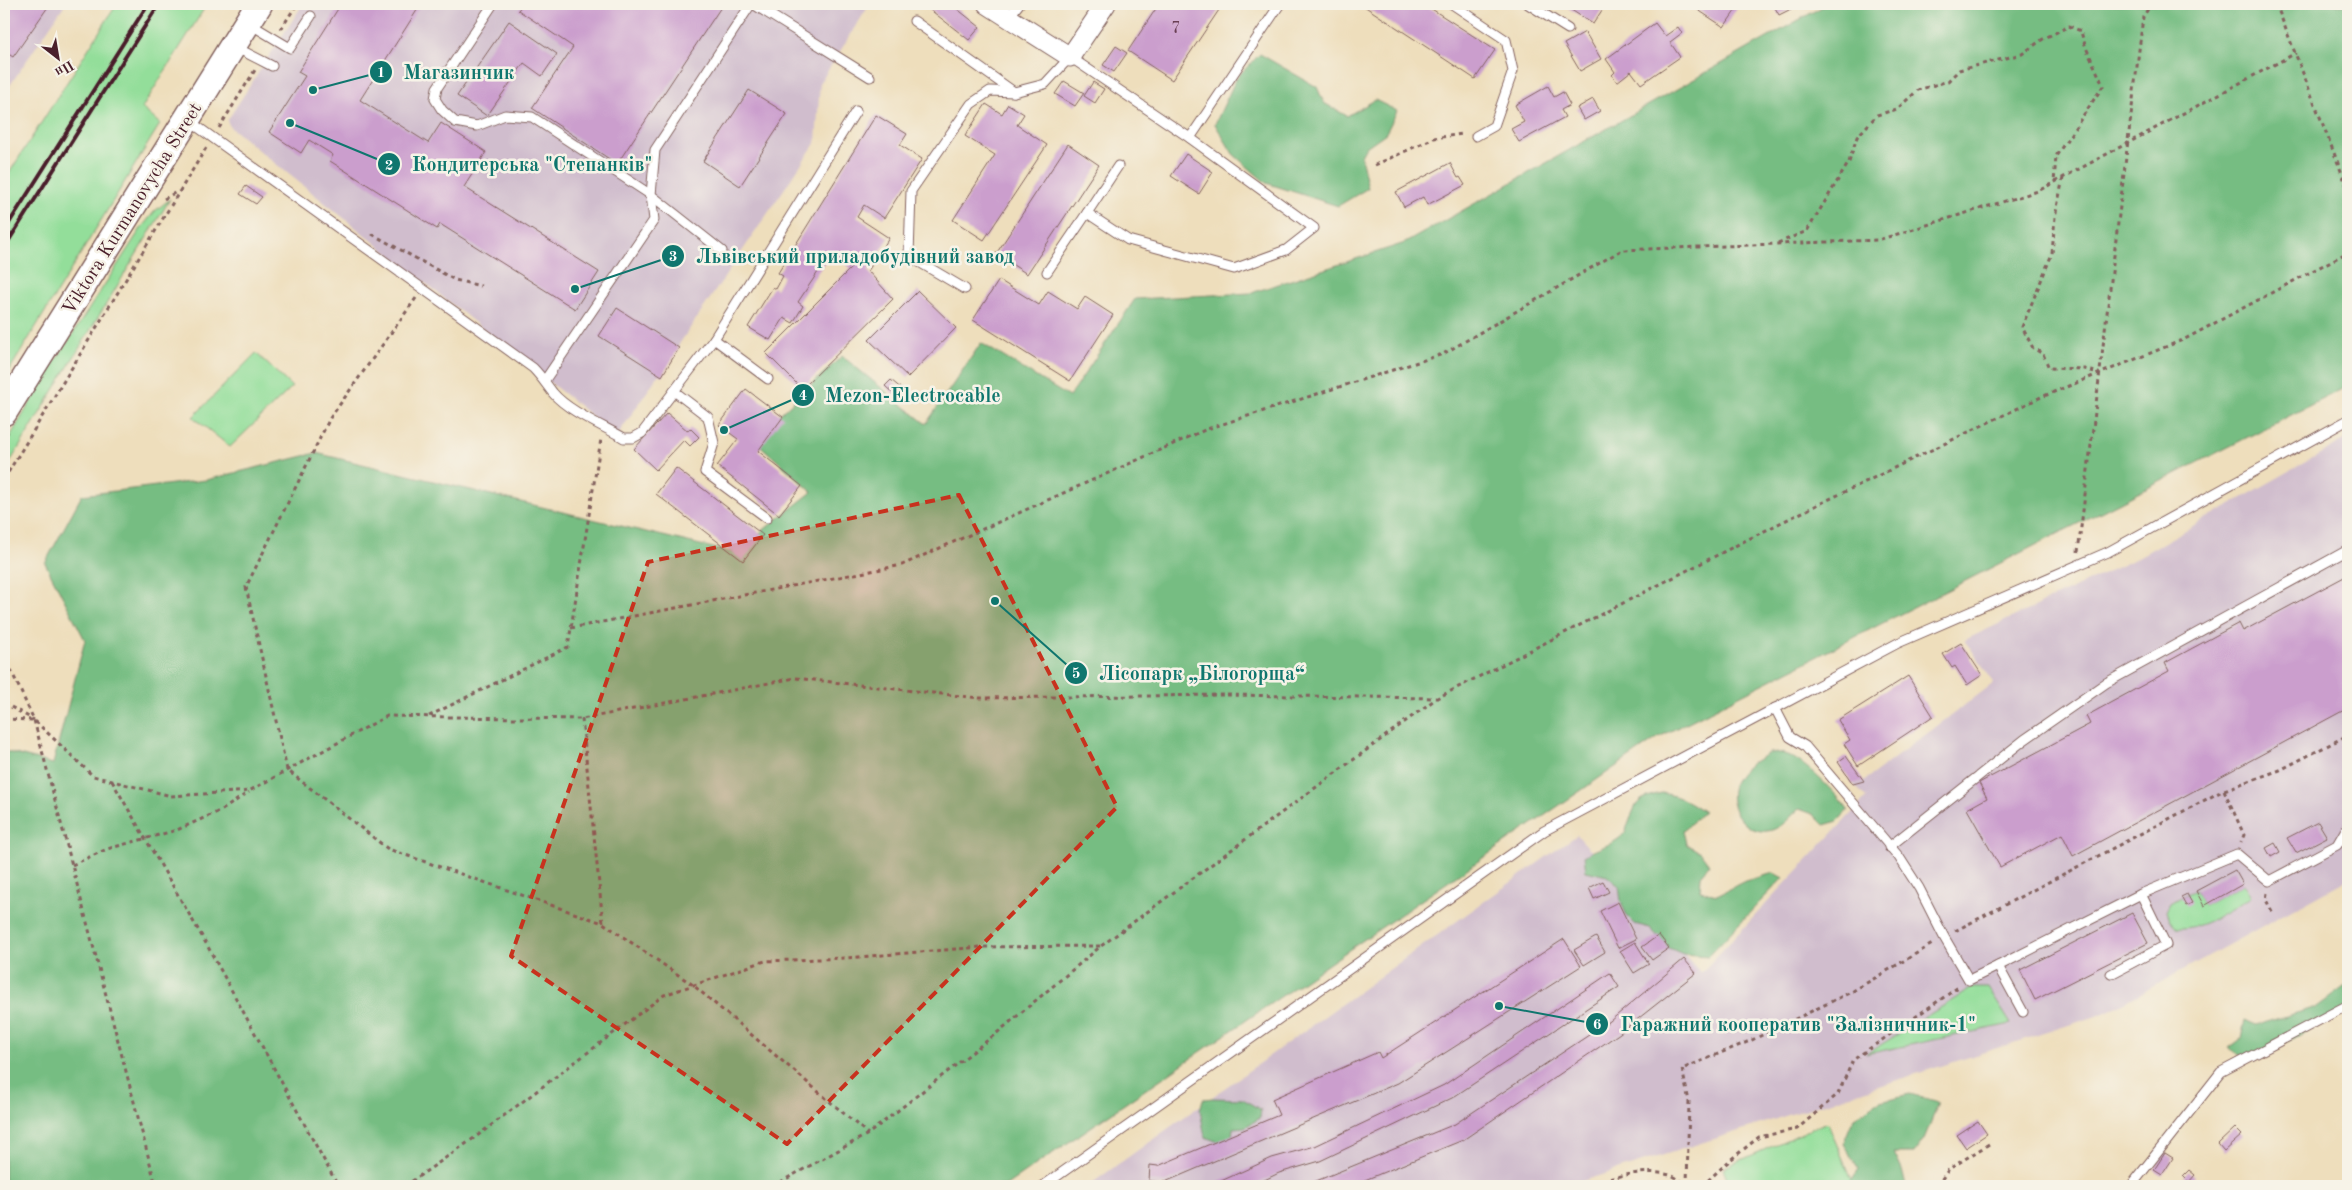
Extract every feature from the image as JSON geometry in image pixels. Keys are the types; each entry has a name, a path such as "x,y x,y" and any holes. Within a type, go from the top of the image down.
{"street":[{"path":"987,4 1013,11 1070,57 1106,4"},
{"name":"Viktora Kurmanovycha Street","path":"4,412 42,348 188,120 253,13"}],"lane":[{"path":"493,4 437,88 435,98 442,110 456,122 477,126 505,115 532,117 651,195 722,251"},
{"path":"545,380 654,220 651,195 655,150 752,4 870,77"},
{"path":"1190,138 1280,4"},
{"path":"1452,4 1506,40 1513,71 1494,126 1476,136"},
{"path":"1528,4 1568,29"},
{"path":"253,13 290,48 311,16"},
{"path":"914,21 1014,92"},
{"path":"233,46 272,66"},
{"path":"965,290 909,256 911,191 971,104 990,91 1014,92 1045,84 1070,57 1190,138 1314,228 1286,250 1234,269 1128,240 1087,213"},
{"path":"188,120 533,368 545,380 553,393 572,408 624,438 633,438 642,433 714,339 856,111"},
{"path":"1047,272 1118,166"},
{"path":"714,339 768,379"},
{"path":"674,390 708,417 714,443 705,472 767,518"},
{"path":"1043,1186 1544,831 1898,643 2108,552 2348,420"},
{"path":"1889,847 2024,740 2106,683 2348,550"},
{"path":"1775,708 1790,737 1805,746 1899,857 1919,888 1969,980 2141,894 2237,854 2269,881 2337,845 2348,826"},
{"path":"2111,974 2166,945 2141,894"},
{"path":"1998,966 2023,1012"},
{"path":"2131,1186 2221,1072 2348,1005"}],"path":[{"path":"280,31 297,4"},
{"path":"2077,565 2144,17 2151,4"},
{"path":"2276,4 2348,189"},
{"path":"1776,244 1807,231 1849,162 1857,137 1876,115 1897,109 1918,90 1948,81 1959,70 2022,54 2043,39 2068,26 2080,31 2103,86 2056,156 2054,183"},
{"path":"571,628 902,566 1207,429 1443,354 1622,250 1878,240 2038,191 2296,53"},
{"path":"219,127 255,71"},
{"path":"222,123 226,131"},
{"path":"1375,165 1434,138 1462,134 1476,136"},
{"path":"4,479 206,148"},
{"path":"2063,178 2055,217 2052,254 2022,327 2033,348 2043,354 2049,368 2084,370 2100,374"},
{"path":"370,233 455,280 481,286"},
{"path":"773,1186 868,1134 998,1032 1101,946 1437,698 1780,523 2039,398 2185,339 2348,252"},
{"path":"422,289 330,418 246,587 287,770 388,849 602,923 693,985 868,1134"},
{"path":"428,716 568,647 603,426"},
{"path":"4,655 34,720 156,1186"},
{"path":"4,703 34,720 93,776 171,796 249,791 386,716 582,719 795,678 979,698 1225,696 1437,698"},
{"path":"4,719 34,720"},
{"path":"582,719 602,923"},
{"path":"2237,854 2244,835 2224,790 2280,770 2348,735"},
{"path":"112,781 207,945 338,1186"},
{"path":"72,865 107,848 177,830 222,810 256,787"},
{"path":"2269,881 2266,900 2273,913"},
{"path":"405,1186 477,1136 664,995 693,985 764,962 846,958 981,947 1101,946"},
{"path":"1702,1186 1729,1161 1760,1137 1797,1129 1838,1094 1853,1060 1969,980"},
{"path":"1682,1069 1689,1101 1687,1186"},
{"path":"1937,1186 1949,1169 1989,1144"},
{"path":"1587,1186 1619,1176 1651,1173 1672,1175 1687,1186"}],"highlighted area":[{"path":"959,495 1117,807 787,1144 511,956 648,562"}],"shaded area":[{"path":"4,4 65,4 4,94"},
{"path":"303,4 870,4 820,83 816,142 617,436 231,128 227,121"},
{"path":"2348,438 2348,879 2103,1014 1567,1186 1561,1186 1558,1182 1531,1176 1505,1186 1088,1186 1577,835 1701,973 1866,798 1853,784 1864,781 1994,683 1965,640 2131,561"}],"green space":[{"path":"117,4 207,4 142,108 160,124 4,379 4,181"},
{"path":"1827,4 2348,4 2348,386 1659,737 1005,1186 4,1186 4,751 53,764 85,640 45,563 82,495 206,480 316,453 734,553 812,492 753,439 842,356 926,424 981,343 1069,397 1135,299 1251,293 1405,243"},
{"path":"1260,54 1317,87 1324,103 1347,116 1375,100 1397,111 1386,133 1366,147 1361,156 1368,188 1338,206 1266,183 1233,154 1215,124 1237,77"},
{"path":"170,199 4,472 4,447 50,369 142,227 155,211"},
{"path":"256,353 292,387 230,447 193,417"},
{"path":"1769,753 1782,753 1800,762 1836,795 1848,810 1838,821 1824,825 1813,814 1799,809 1775,829 1756,830 1748,826 1735,811 1732,802 1734,783 1744,769"},
{"path":"1662,793 1684,800 1704,812 1683,830 1686,844 1700,852 1709,864 1701,876 1700,891 1717,895 1745,881 1774,873 1783,878 1708,956 1683,954 1669,948 1650,928 1635,924 1627,916 1621,902 1619,886 1607,876 1586,871 1584,856 1610,844 1623,835 1639,802 1647,797"},
{"path":"2243,884 2251,897 2216,918 2187,928 2177,928 2170,920 2167,911 2171,903 2195,889 2204,906"},
{"path":"2348,984 2348,1010 2271,1050 2241,1056 2229,1048 2241,1039 2245,1020 2256,1025 2317,1007"},
{"path":"1972,988 1988,988 2011,1024 1866,1054"},
{"path":"1910,1094 1939,1102 1924,1139 1914,1153 1894,1153 1902,1170 1906,1186 1847,1186 1859,1169 1843,1144 1854,1117 1880,1101"},
{"path":"1203,1099 1243,1099 1261,1110 1260,1118 1245,1127 1233,1128 1232,1137 1224,1144 1205,1137 1200,1110"},
{"path":"1827,1122 1852,1180 1838,1186 1730,1186 1723,1168"}],"building":[{"path":"4,4 50,4 13,57 7,53 4,58"},
{"path":"341,4 421,4 360,100 428,143 441,123 486,152 464,187 599,272 575,309 440,224 437,229 330,161 333,155 309,140 301,153 269,132 305,76 298,72"},
{"path":"523,4 723,4 617,164 532,108 573,47 518,10"},
{"path":"951,4 980,27 969,40 924,5"},
{"path":"1159,4 1223,4 1172,80 1128,51"},
{"path":"1361,4 1424,4 1495,50 1475,79"},
{"path":"1562,4 1606,4 1593,24"},
{"path":"1689,4 1740,4 1724,27"},
{"path":"1773,4 1801,4 1779,15"},
{"path":"509,21 557,54 542,76 524,63 487,116 457,96"},
{"path":"1655,23 1665,36 1678,27 1682,33 1670,42 1680,57 1641,84 1631,71 1617,82 1612,75 1615,72 1606,59"},
{"path":"1585,32 1601,59 1580,71 1564,44"},
{"path":"1116,46 1127,53 1114,72 1103,65"},
{"path":"1064,81 1084,93 1075,106 1055,94"},
{"path":"1093,82 1104,89 1095,103 1084,96"},
{"path":"1548,86 1554,97 1563,92 1570,105 1561,110 1565,117 1519,142 1511,129 1524,122 1515,105"},
{"path":"749,90 787,114 740,186 703,161"},
{"path":"1593,99 1600,111 1584,120 1577,108"},
{"path":"986,104 1002,114 1008,104 1024,114 1017,125 1047,145 984,240 953,220 995,155 965,136"},
{"path":"876,115 907,134 900,145 922,159 884,218 864,205 857,217 889,238 868,271 893,299 802,389 766,353 851,268 830,254 798,302 803,306 793,323 784,318 770,340 748,327 773,287 776,289 783,276 778,273"},
{"path":"1068,144 1099,165 1027,274 996,254"},
{"path":"1186,154 1213,172 1199,194 1171,176"},
{"path":"1450,163 1458,178 1460,177 1465,185 1427,205 1423,197 1404,207 1396,192"},
{"path":"246,186 262,197 256,204 240,194"},
{"path":"999,280 1039,305 1048,291 1077,309 1085,297 1113,315 1070,381 973,320"},
{"path":"918,291 956,328 908,377 869,340"},
{"path":"617,308 679,348 662,376 599,336"},
{"path":"891,380 903,390 897,397 885,386"},
{"path":"746,389 783,417 758,451 802,486 779,515 717,466 738,439 719,425"},
{"path":"667,413 688,431 690,428 699,437 690,446 684,440 656,470 634,449"},
{"path":"676,468 763,535 743,561 656,494"},
{"path":"2348,575 2348,708 2073,856 2062,834 2000,867 1967,809 1987,798 1979,783 2090,724 2086,716 2169,671 2165,663 2239,623 2243,631"},
{"path":"1961,643 1982,675 1967,685 1955,666 1952,668 1943,654"},
{"path":"1908,676 1933,716 1858,766 1844,744 1850,740 1838,720"},
{"path":"1846,756 1864,781 1853,784 1838,762"},
{"path":"2318,822 2327,837 2296,853 2287,838"},
{"path":"2275,843 2280,852 2271,857 2266,848"},
{"path":"2235,870 2243,884 2204,906 2196,891"},
{"path":"1603,881 1609,892 1594,899 1589,888"},
{"path":"2187,894 2192,903 2186,906 2181,897"},
{"path":"1618,902 1636,939 1618,948 1600,911"},
{"path":"2132,913 2148,943 2035,1000 2020,970"},
{"path":"1659,935 1669,948 1652,960 1642,947"},
{"path":"1596,937 1605,952 1584,965 1574,950"},
{"path":"1564,939 1581,966 1398,1083 1165,1182 1149,1181 1150,1165 1158,1166 1279,1115 1272,1099 1378,1052 1381,1058"},
{"path":"1635,942 1649,964 1634,973 1620,951"},
{"path":"1684,959 1696,973 1620,1033 1463,1140 1350,1186 1304,1186 1455,1124 1610,1021"},
{"path":"1610,973 1619,987 1452,1098 1320,1161 1279,1173 1252,1186 1210,1186 1272,1158 1315,1146 1444,1085"},
{"path":"1978,1121 1987,1134 1966,1148 1957,1135"},
{"path":"2235,1128 2242,1135 2224,1151 2218,1144"},
{"path":"2165,1153 2173,1158 2162,1175 2154,1170"},
{"path":"2189,1170 2195,1175 2189,1182 2183,1176"}],"railway":[{"path":"4,231 148,4"},
{"path":"4,248 159,4"}],"place":[{"name":"Магазинчик","path":"313,90"},
{"name":"Кондитерська \"Степанків\"","path":"290,123"},
{"name":"Львівський приладобудівний завод","path":"575,289"},
{"name":"Mezon-Electrocable","path":"724,430"},
{"name":"Лісопарк „Білогорща“","path":"995,601"},
{"name":"Гаражний кооператив \"Залізничник-1\"","path":"1499,1006"}]}
